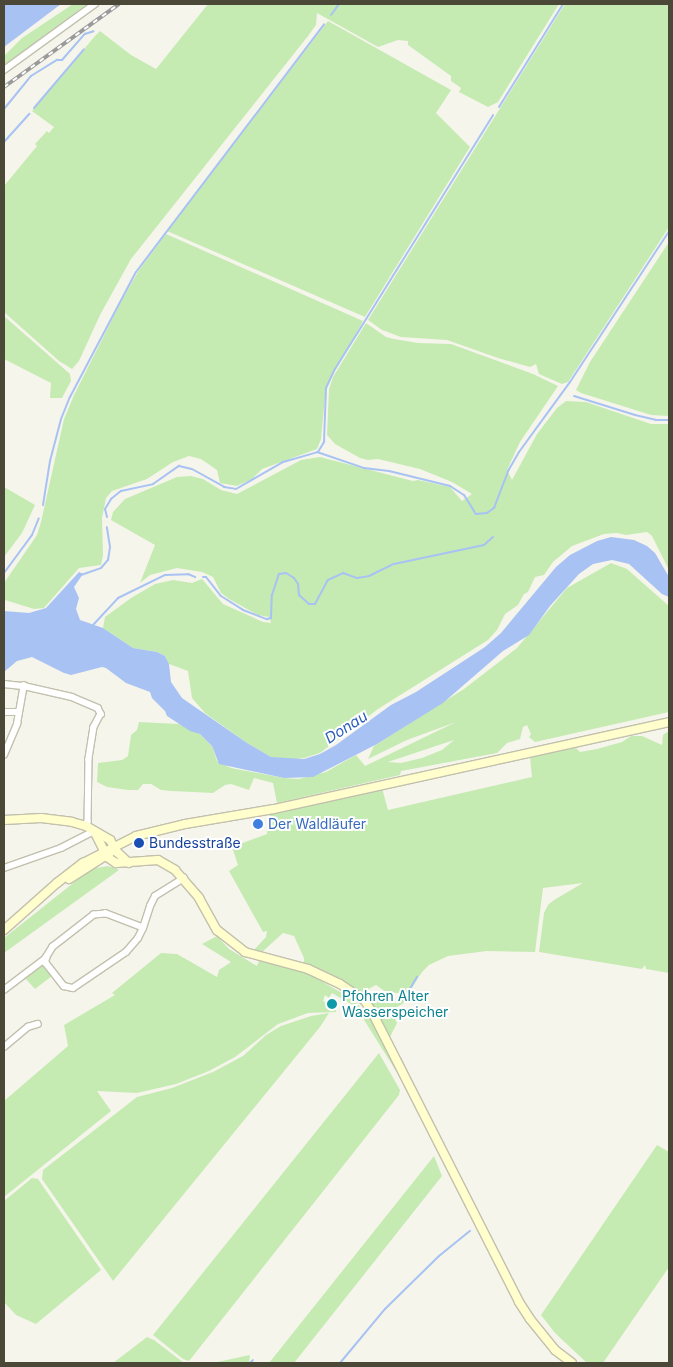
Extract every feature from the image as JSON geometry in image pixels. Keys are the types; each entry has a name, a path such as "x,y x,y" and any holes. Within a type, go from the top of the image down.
{"street":[{"path":"4,70 95,4"},
{"path":"4,684 24,686 72,697 98,708 100,714 94,727 89,760 88,822 86,826"},
{"path":"4,755 17,724 24,686"},
{"path":"4,712 19,712"},
{"path":"4,930 105,853 136,836 669,722"},
{"path":"4,820 40,818 72,822 86,826 106,836 129,864"},
{"path":"94,831 105,853 116,863 129,864 158,860 175,870 184,878 199,898 218,930 231,943 245,952 308,969 340,984 364,1001 382,1032 514,1293 530,1319 555,1350 572,1363"},
{"path":"4,868 61,848 94,831"},
{"path":"46,958 48,966 64,986 74,988 126,952 138,938 143,928 154,896 184,878"},
{"path":"4,990 46,958 53,947 94,915 106,914 143,928"},
{"path":"4,1047 28,1027 38,1024"}],"green space":[{"path":"73,4 87,4 4,66 4,56 22,38"},
{"path":"208,4 559,4 498,102 488,107 459,92 461,88 451,81 451,76 408,45 408,41 398,40 378,47 317,13 316,25 308,36 131,259 100,315 79,361 72,369 59,361 4,312 4,186 37,146 35,144 47,131 49,133 54,127 32,111 100,31 131,55 156,69"},
{"path":"565,4 669,4 669,227 568,382 562,384 539,374 536,364 530,367 447,340 401,337 382,330 368,320"},
{"path":"328,21 451,90 436,113 470,147 365,317 167,231"},
{"path":"166,234 363,321 326,387 321,439 317,449 262,469 252,479 237,486 220,483 217,470 201,459 189,456 173,462 147,479 112,491 106,498 102,518 103,555 101,565 79,568 44,608 34,609 5,600 4,583 37,535 64,419 74,395 139,270"},
{"path":"669,242 669,416 651,415 576,390 590,362"},
{"path":"4,316 70,374 71,381 62,398 50,398 51,383 4,359"},
{"path":"366,323 386,337 418,343 451,344 533,374 558,386 520,442 507,470 512,480 537,434 557,408 566,401 586,402 651,424 669,424 669,570 652,536 647,532 626,535 617,533 604,534 572,546 553,562 544,575 535,577 528,592 524,594 518,605 505,614 497,630 488,640 378,709 320,753 304,758 287,760 271,757 247,743 205,713 192,698 188,671 169,664 165,656 157,652 133,648 103,628 105,617 131,598 155,584 173,580 192,583 202,579 223,604 263,622 271,623 269,617 258,615 229,599 221,593 213,577 202,572 177,568 150,575 140,583 155,545 111,520 113,512 125,499 177,477 191,476 203,479 221,490 237,494 301,460 320,457 413,481 418,480 450,487 462,501 472,494 452,482 420,469 378,459 368,460 360,458 335,444 327,435 329,389 333,377"},
{"path":"4,487 35,505 22,533 4,557"},
{"path":"611,563 627,569 669,606 669,712 535,742 529,737 531,734 527,725 523,727 520,739 507,743 497,753 401,771 400,775 277,803 273,783 254,778 249,790 231,784 225,785 213,793 161,790 151,784 143,784 138,790 128,790 107,787 97,782 98,763 122,760 128,756 131,735 137,730 139,722 179,724 200,734 212,746 217,761 231,768 299,779 326,772 356,755 365,766 456,722 407,740 368,759 374,746 464,689 517,648 567,588","holes":["454,740 442,750 422,758 401,763 388,762"]},
{"path":"669,731 669,973 646,969 645,965 642,969 539,952 544,913 548,905 583,883 543,888 535,952 487,951 448,956 429,965 422,972 408,994 386,992 376,985 365,991 371,997 381,1001 401,1002 401,998 405,998 407,1001 389,1012 385,1012 385,1016 395,1019 397,1023 390,1037 412,1083 408,1081 366,1001 304,966 304,958 294,936 283,933 261,953 253,951 266,937 267,931 263,932 229,871 238,865 232,847 267,834 268,818 271,812 382,788 388,810 532,777 530,757 576,748 580,752 597,749 622,742 631,736 642,736 662,745 663,735"},
{"path":"108,866 119,870 4,953 4,938 91,869"},
{"path":"217,936 229,949 257,966 259,961 295,969 309,974 354,1000 374,1023 396,1071 356,1007 332,993 329,998 325,995 323,1001 334,1007 336,1006 336,1012 308,1013 278,1024 235,1057 209,1071 176,1084 137,1093 97,1091 111,1111 4,1197 4,1101 68,1046 64,1025 115,995 112,993 161,953 177,954 217,977 219,970 231,962 202,944"},
{"path":"42,964 52,976 35,989 25,978"},
{"path":"329,1013 320,1027 113,1281 42,1179 43,1170 137,1097 172,1088 213,1072 243,1056 266,1035 281,1026 311,1016"},
{"path":"379,1053 400,1090 399,1095 189,1361 183,1359 153,1335"},
{"path":"657,1145 669,1152 669,1267 603,1363 587,1363 555,1333 541,1315"},
{"path":"434,1156 442,1176 294,1363 269,1363"},
{"path":"32,1178 38,1179 101,1270 36,1324 16,1315 4,1302 4,1201"},
{"path":"147,1337 154,1340 184,1363 113,1363"},
{"path":"250,1355 249,1363 213,1363 245,1356"}],"water":[{"path":"4,4 61,4 4,47"},
{"path":"611,537 634,540 647,546 655,553 669,577 669,597 662,594 629,564 612,560 593,564 579,574 550,606 529,635 503,651 443,703 377,744 313,777 284,778 219,764 212,746 200,734 190,731 167,716 165,711 152,698 150,692 126,683 106,668 102,667 71,675 32,657 17,661 4,672 4,611 29,613 46,608 79,572 83,574 74,587 79,598 76,609 80,620 103,628 133,648 157,652 165,656 169,664 171,682 182,698 247,743 271,757 304,759 320,754 336,745 391,705 416,692 485,647 501,633 556,567 570,555 597,541"}],"waterway":[{"path":"331,15 339,4"},
{"path":"499,107 563,4"},
{"path":"43,505 50,461 61,419 70,397 136,272 324,24"},
{"path":"4,109 31,76 57,60 62,60 85,34 94,31"},
{"path":"34,108 84,49"},
{"path":"4,142 29,114"},
{"path":"318,452 324,442 326,388 335,369 493,115"},
{"path":"107,517 105,509 111,499 121,491 153,484 179,466 192,469 224,487 236,489 283,462 317,452 364,468 389,471 450,486 464,495 476,514 487,513 494,508 508,471 519,452 570,382 669,231"},
{"path":"574,396 635,415 656,420 669,420"},
{"path":"4,573 32,535 39,518"},
{"path":"81,575 101,568 108,560 110,547 107,527"},
{"path":"203,577 206,577 221,596 243,610 267,619 271,618 272,595 279,574 286,573 294,578 298,584 299,595 309,604 315,604 328,580 343,573 357,578 369,576 394,564 484,545 493,537"},
{"path":"93,625 118,598 165,575 188,574 195,577"},
{"path":"407,994 417,977"},
{"path":"379,1018 384,1027"},
{"path":"400,1058 412,1083"},
{"path":"340,1363 385,1309 439,1256 470,1231"},
{"path":"250,1363 253,1360"}],"railway":[{"path":"4,87 119,4"}],"place":[{"name":"Der Waldläufer","path":"258,824"},
{"name":"Bundesstraße","path":"139,843"},
{"name":"Pfohren Alter Wasserspeicher","path":"332,1004"}],"water label":[{"name":"Donau","path":"346,727"}]}
